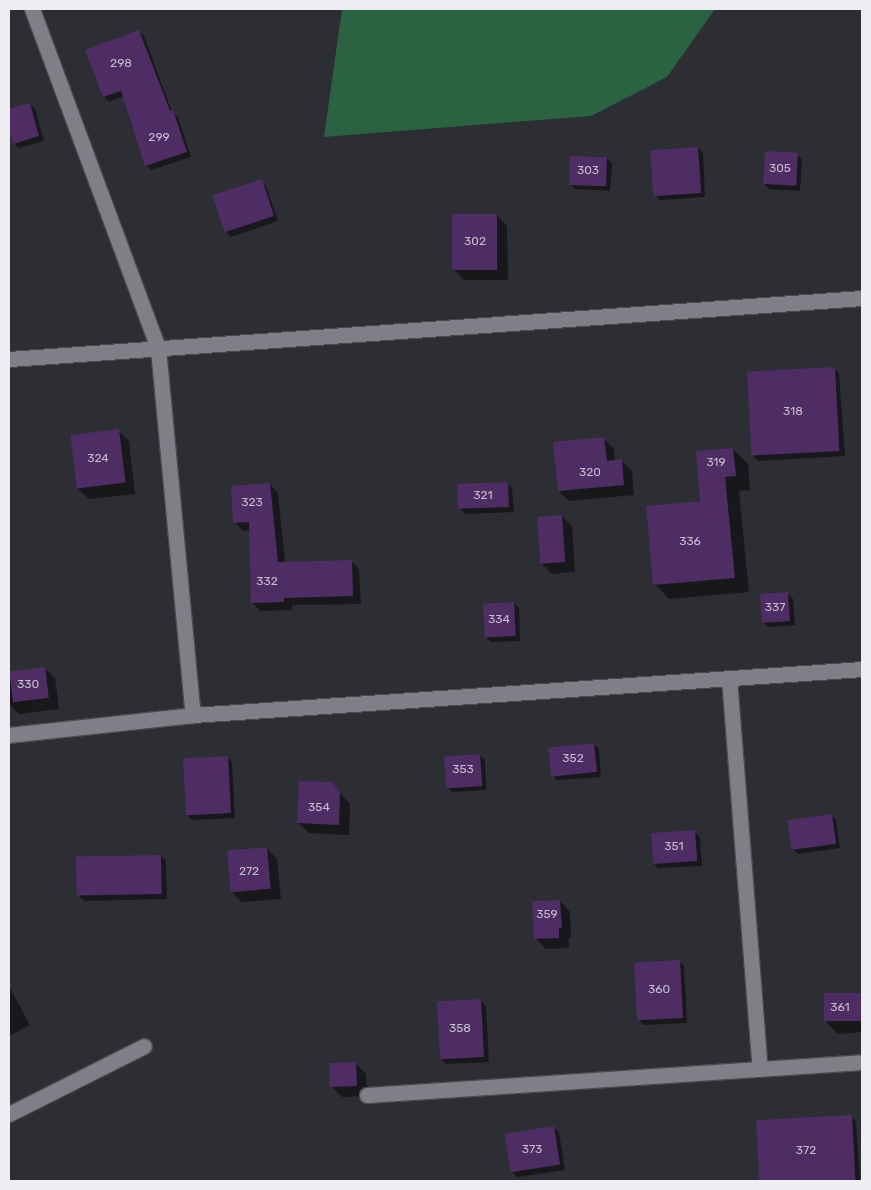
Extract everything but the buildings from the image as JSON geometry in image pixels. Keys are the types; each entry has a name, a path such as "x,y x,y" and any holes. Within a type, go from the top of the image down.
{"street":[{"path":"32,9 158,348 193,715"},
{"path":"9,359 862,298"},
{"path":"9,735 193,715 862,669"},
{"path":"729,678 760,1069"},
{"path":"9,1114 144,1046"},
{"path":"367,1096 862,1062"}],"green space":[{"path":"342,9 715,9 667,77 591,116 324,137"}]}
